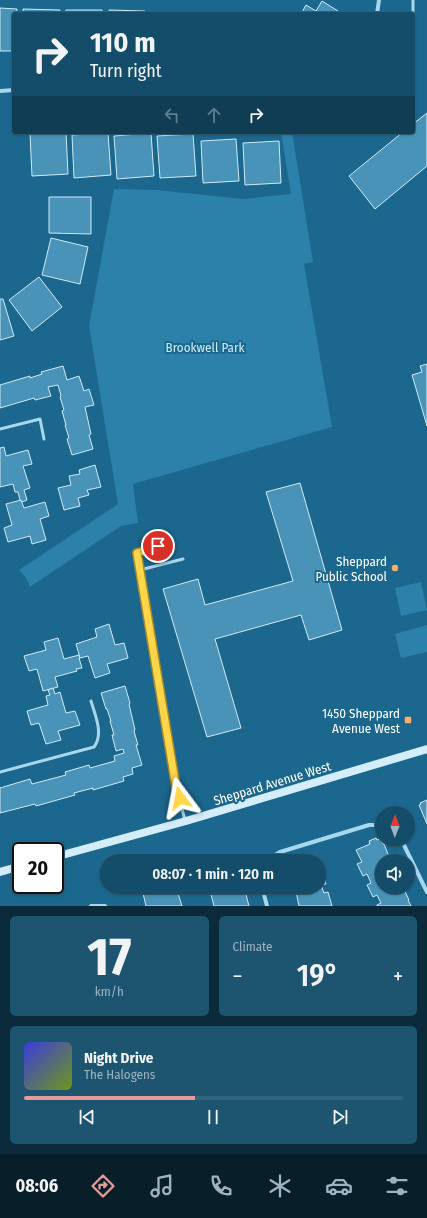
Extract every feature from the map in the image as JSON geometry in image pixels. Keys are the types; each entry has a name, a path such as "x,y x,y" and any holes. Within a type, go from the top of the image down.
{"main road":[{"name":"Sheppard Avenue West","path":"64,855 186,821 427,749"},
{"path":"0,872 12,869"}],"street":[{"path":"377,12 379,0"},
{"path":"0,91 12,90"},
{"path":"277,854 370,825 375,825"},
{"path":"404,846 427,892"},
{"path":"264,894 267,906"},
{"path":"91,906 105,906"}],"lane":[{"path":"413,0 413,12"},
{"path":"0,430 40,419 44,439"},
{"path":"158,546 137,553 176,787 186,821"},
{"path":"140,570 183,559"},
{"path":"0,772 94,747 98,742 99,730 91,701"}],"green space":[{"name":"Brookwell Park","path":"281,134 292,134 313,262 304,264 332,427 133,484 138,523 121,526 30,587 26,578 19,570 118,504 89,326 114,189 157,190 243,199 291,194"},
{"path":"421,582 427,610 401,616 395,588"},
{"path":"427,625 427,652 401,658 395,634"}],"building":[{"path":"322,1 338,11 302,12 306,5 316,11"},
{"path":"0,8 17,9 17,12 12,12 12,51 0,51"},
{"path":"23,9 60,10 60,12 23,12"},
{"path":"66,10 102,10 102,12 66,12"},
{"path":"109,10 145,11 145,12 109,12"},
{"path":"427,113 427,166 375,209 349,176 401,134 415,134 415,122"},
{"path":"30,134 66,134 68,174 32,176"},
{"path":"108,134 111,175 74,178 72,135"},
{"path":"151,134 154,176 117,179 114,136"},
{"path":"193,134 196,176 160,178 157,136"},
{"path":"236,139 239,181 203,183 201,141"},
{"path":"279,141 281,183 245,185 243,143"},
{"path":"49,197 91,197 91,234 49,233"},
{"path":"51,238 88,247 80,284 42,275"},
{"path":"39,277 62,307 32,331 9,300"},
{"path":"0,299 3,299 14,336 0,340"},
{"path":"427,364 427,426 412,375 422,372 420,366"},
{"path":"63,366 67,380 79,376 84,391 89,389 94,405 85,407 91,434 89,435 93,449 72,455 67,439 69,438 62,411 64,410 58,385 48,387 51,396 35,400 34,398 0,408 0,385 30,376 30,378 42,374 41,372"},
{"path":"4,447 6,456 28,450 32,464 23,466 30,488 24,490 27,500 22,502 18,492 15,492 13,484 0,487 0,448"},
{"path":"95,465 101,487 87,490 89,495 78,498 80,506 64,510 58,488 71,485 69,476 80,474 79,470"},
{"path":"300,483 342,630 309,640 301,615 215,639 241,728 207,737 163,589 198,579 205,605 293,581 266,492"},
{"path":"21,500 24,508 45,502 49,516 40,519 46,540 32,544 30,536 8,542 4,528 12,525 6,504"},
{"path":"109,624 115,645 124,643 128,658 107,664 110,673 95,678 88,656 80,658 76,644 97,637 95,629"},
{"path":"58,638 64,659 79,655 82,668 76,669 77,671 55,677 58,687 43,691 37,669 29,671 24,656 46,650 44,642"},
{"path":"125,686 130,703 134,731 138,745 136,745 142,765 132,768 133,774 123,777 124,781 93,790 93,788 74,793 75,795 36,806 35,804 0,813 0,788 30,779 32,784 66,775 65,772 89,765 90,768 115,761 114,756 124,753 123,749 116,751 112,735 114,735 111,721 101,693"},
{"path":"53,688 55,694 60,692 66,713 75,711 80,725 58,731 61,740 46,744 39,723 31,725 27,711 48,705 46,696 50,695 48,690"},
{"path":"427,800 427,824 419,805"},
{"path":"375,838 375,846 385,846 388,854 375,854 375,894 406,894 411,906 377,906 381,903 377,895 373,897 367,885 371,883 367,874 363,876 357,864 362,862 356,850 370,844 369,841"},
{"path":"328,892 332,906 299,906 296,894 326,894"},
{"path":"143,894 178,894 182,906 146,906"},
{"path":"211,894 246,894 249,906 214,906"}],"place":[{"name":"Sheppard Public School","path":"395,568"},
{"name":"1450 Sheppard Avenue West","path":"408,720"}],"route":[{"path":"158,546 137,553 176,787 180,798"}]}
